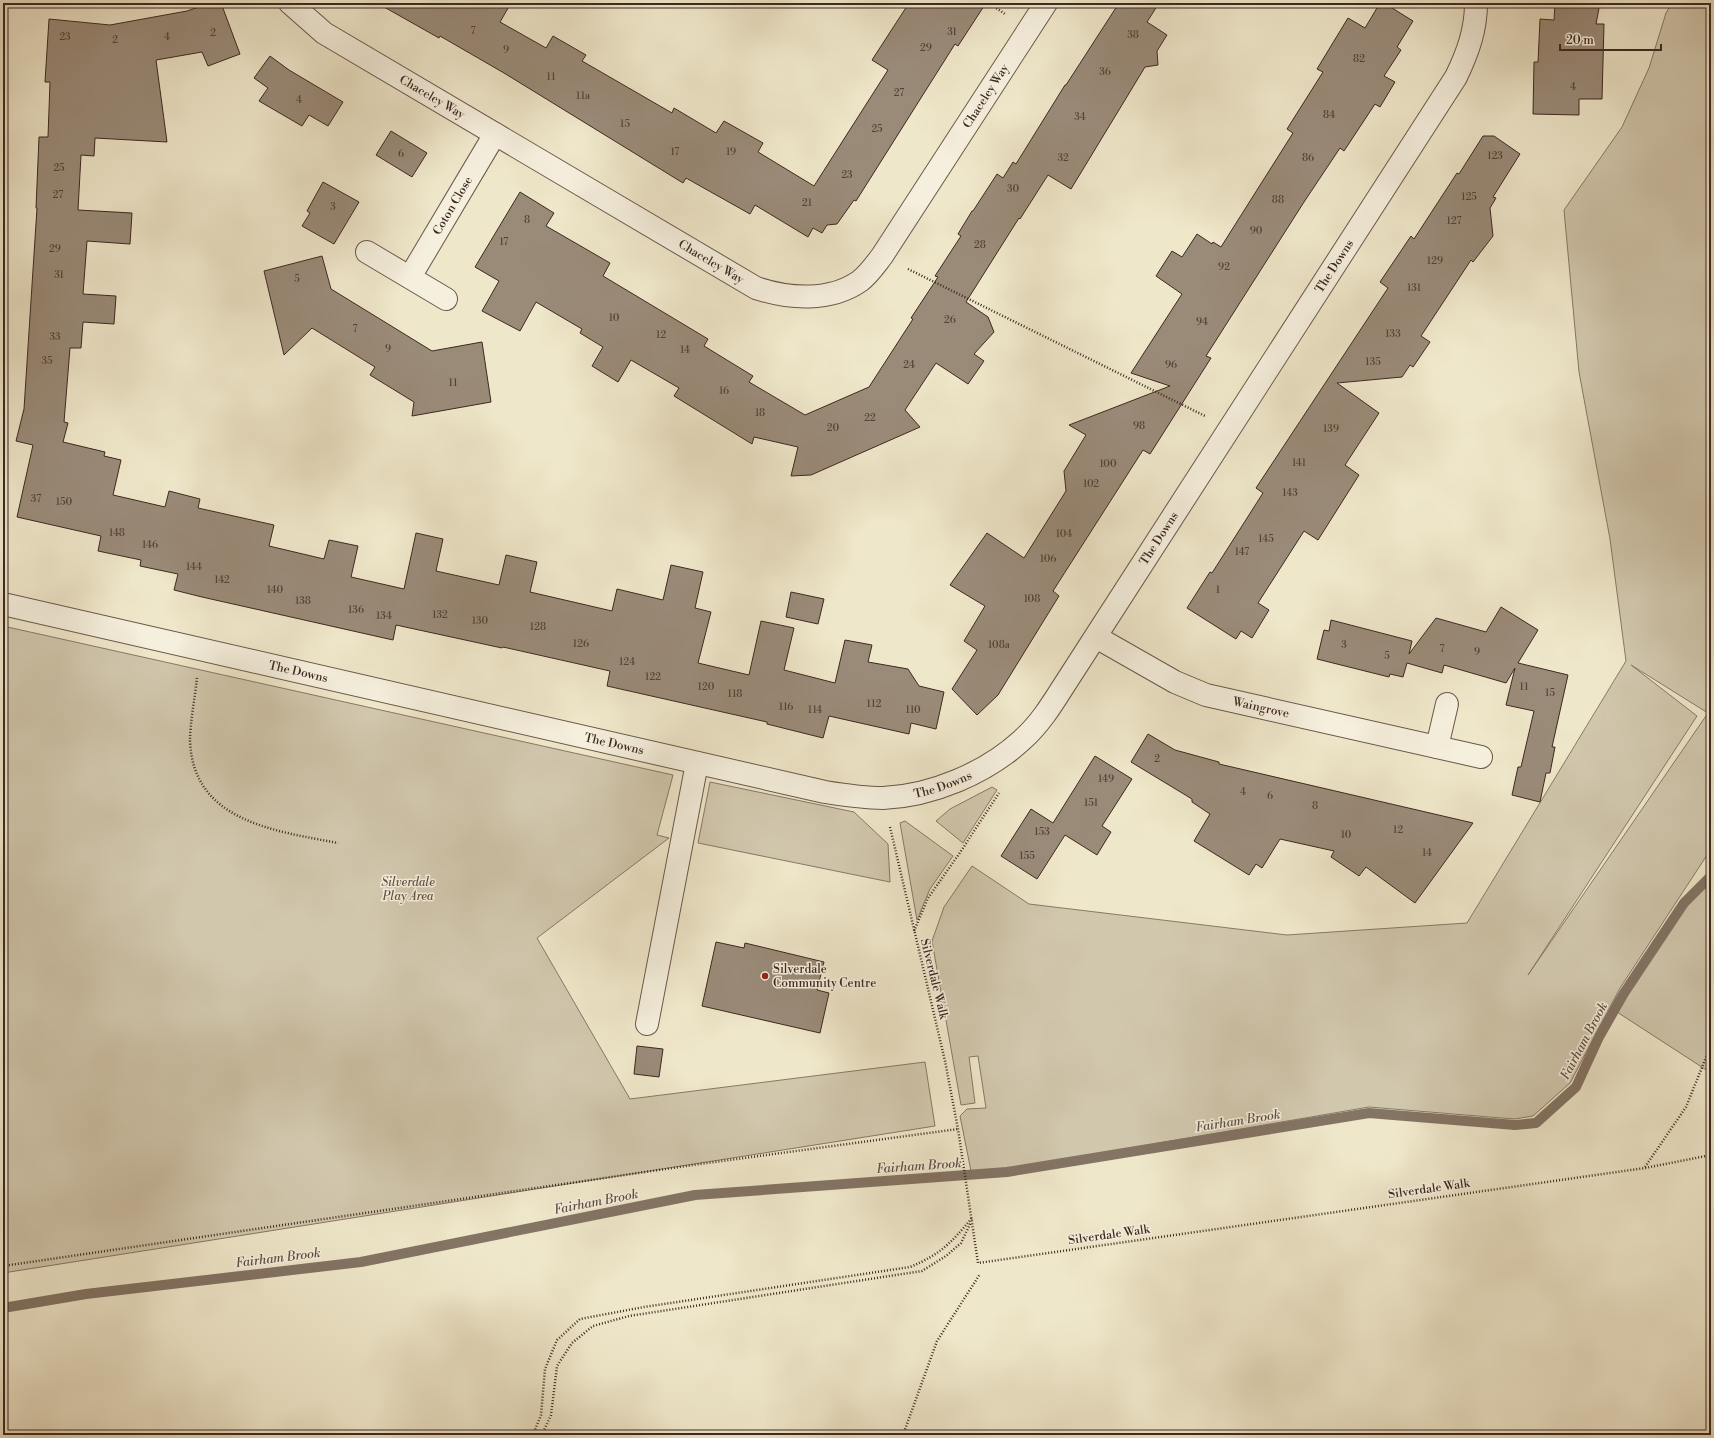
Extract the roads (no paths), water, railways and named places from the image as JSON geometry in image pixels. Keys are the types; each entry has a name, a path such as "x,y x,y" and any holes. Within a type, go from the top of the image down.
{"street":[{"name":"Chaceley Way","path":"290,3 324,32 756,288 775,294 799,297 816,296 848,287 860,281 872,270 1046,3"},
{"name":"The Downs","path":"3,604 825,792 857,797 884,798 915,794 942,786 973,773 1001,756 1022,740 1041,720 1096,637 1456,77 1467,54 1474,34 1476,3"},
{"name":"Coton Close","path":"410,277 495,134"},
{"path":"367,252 446,299"},
{"name":"Waingrove","path":"1096,637 1175,682 1206,696 1481,757"},
{"path":"1437,747 1447,704"},
{"path":"647,1024 697,763"}],"waterway":[{"name":"Fairham Brook","path":"3,1308 86,1294 361,1262 695,1195 1007,1172 1369,1113 1515,1125 1536,1123 1576,1087 1599,1037 1624,993 1684,903 1711,876"}],"place":[{"name":"Silverdale Community Centre","path":"765,976"}],"park label":[{"name":"Silverdale Play Area","path":"408,889"}]}
